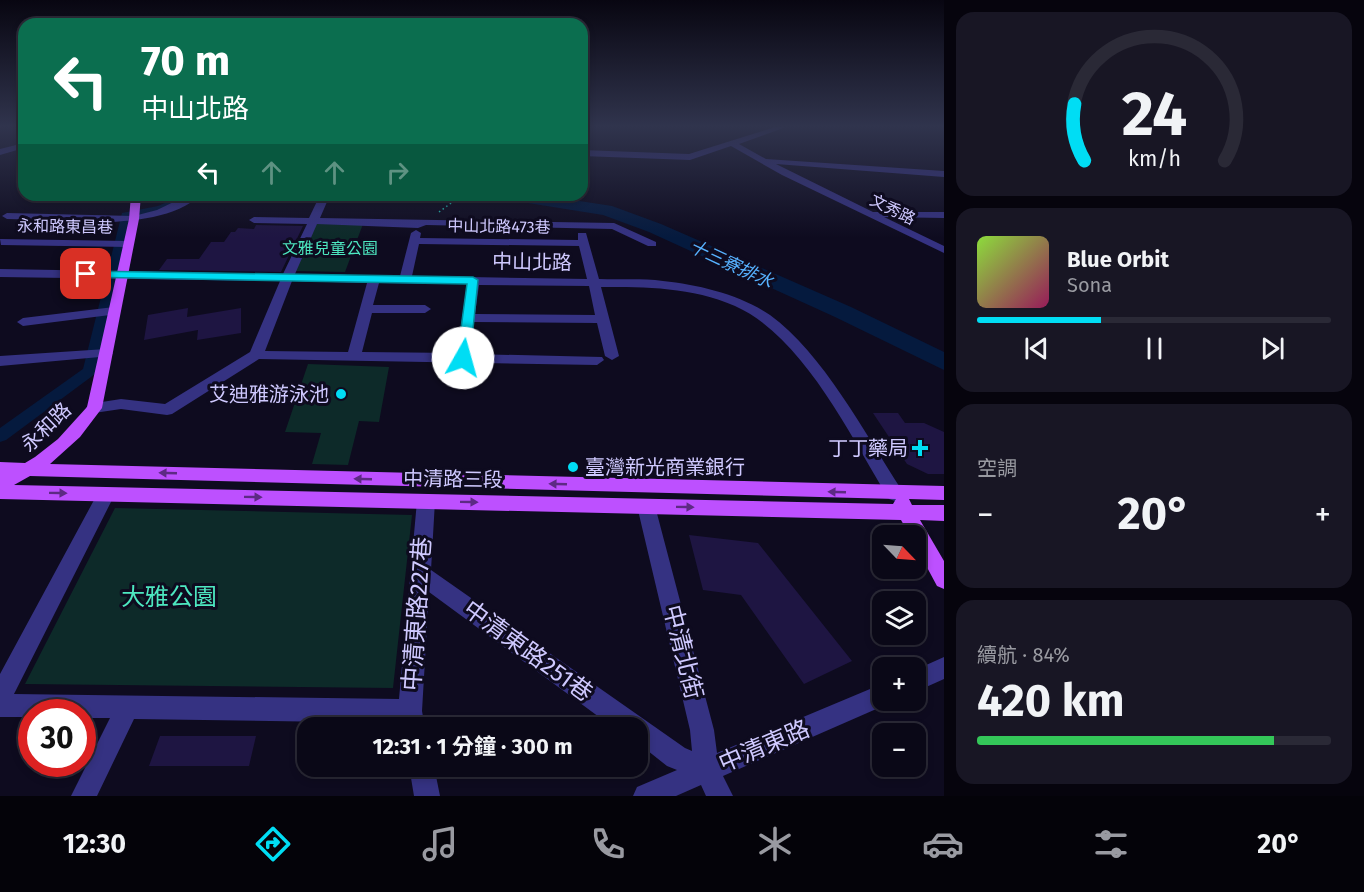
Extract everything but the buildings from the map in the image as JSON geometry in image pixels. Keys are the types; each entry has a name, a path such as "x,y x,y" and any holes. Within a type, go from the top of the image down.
{"main road":[{"name":"永和路","path":"0,484 32,470 78,431 94,408 136,201"},
{"name":"中清路三段","path":"0,469 896,494 944,493"},
{"name":"中清路三段","path":"0,492 944,513"},
{"path":"896,494 944,580"}],"street":[{"name":"文秀路","path":"769,164 944,250"},
{"path":"815,164 944,174"},
{"path":"7,216 133,218 161,212 184,201"},
{"path":"256,354 287,278 322,201"},
{"path":"870,214 944,215"},
{"name":"中山北路473巷","path":"254,220 614,226 652,244"},
{"path":"405,279 421,224"},
{"path":"580,226 612,356"},
{"name":"永和路東昌巷","path":"1,242 127,244"},
{"name":"中山北路473巷","path":"414,242 584,243"},
{"name":"中山北路","path":"3,275 592,282 661,284 694,289 749,308 777,326 809,359 896,494"},
{"path":"354,356 374,279"},
{"path":"463,358 473,280"},
{"path":"366,309 425,309"},
{"path":"23,322 114,311"},
{"path":"468,318 602,319"},
{"path":"0,361 105,353"},
{"path":"94,408 120,404 167,410 256,354 597,360"},
{"path":"0,697 106,494"},
{"name":"中清東路227巷","path":"411,717 426,501"},
{"name":"中清北街","path":"646,506 702,730 706,770 720,796"},
{"name":"中清東路251巷","path":"420,574 621,717"},
{"path":"926,676 944,668"},
{"name":"中清東路","path":"646,796 872,699"},
{"path":"0,705 360,717"},
{"path":"84,796 128,708"},
{"name":"中清東路251巷","path":"648,737 676,757 706,770"},
{"path":"423,777 427,796"}],"path":[{"path":"421,224 454,201"}],"green space":[{"name":"文雅兒童公園","path":"316,223 363,224 345,272 294,271"},
{"name":"艾迪雅游泳池","path":"308,364 389,367 379,422 359,421 348,465 312,464 321,433 285,432"},
{"name":"大雅公園","path":"115,508 412,515 393,688 25,684"}],"waterway":[{"path":"0,436 90,371 126,215 161,208 177,201"},
{"name":"十三寮排水","path":"548,201 606,210 655,228 843,312 944,362"}],"place":[{"name":"艾迪雅游泳池","path":"341,394"},
{"name":"丁丁藥局","path":"920,448"},
{"name":"臺灣新光商業銀行","path":"573,467"}],"route":[{"path":"86,274 473,280 463,358"}]}
